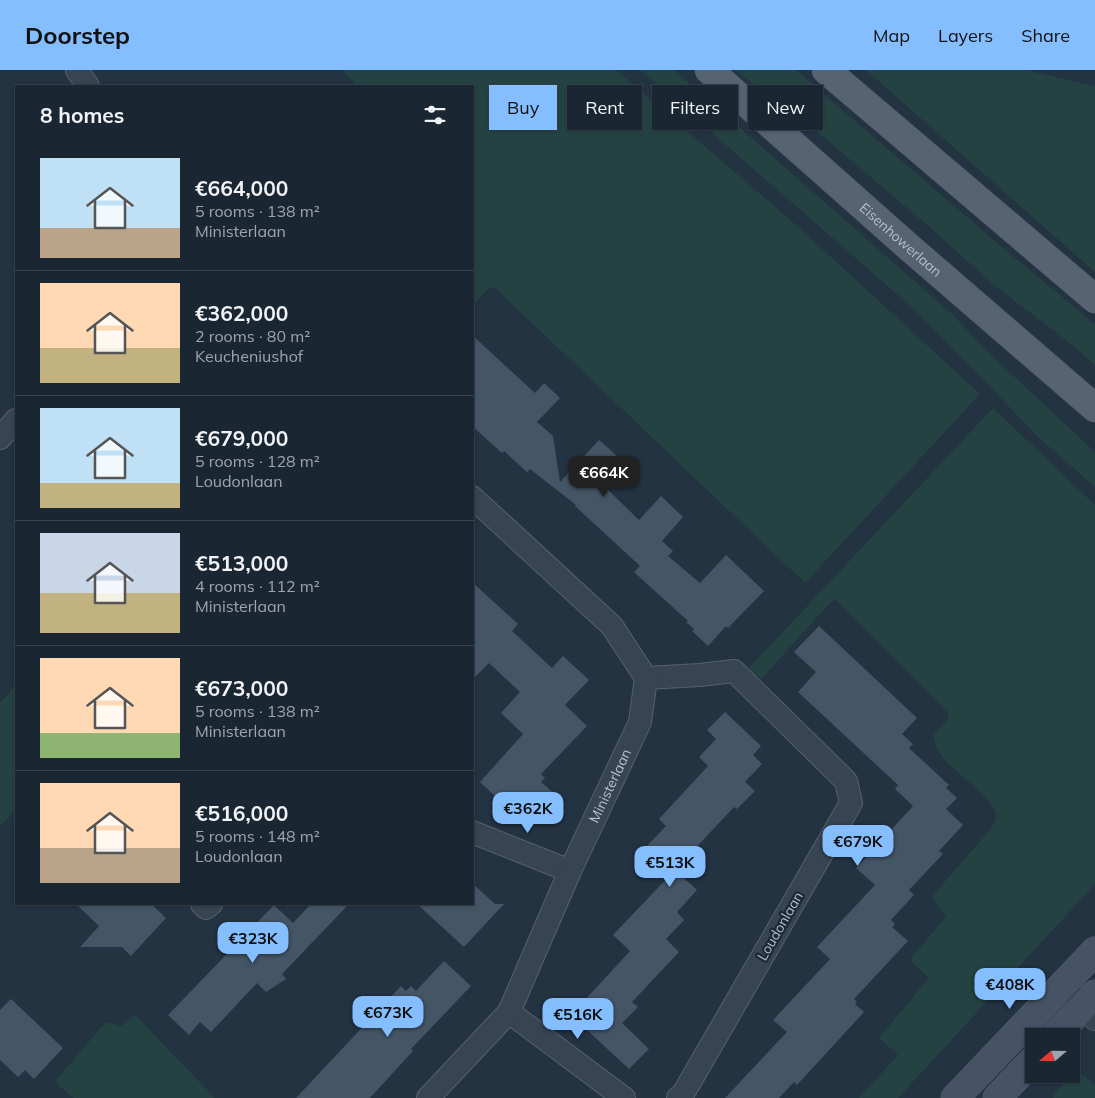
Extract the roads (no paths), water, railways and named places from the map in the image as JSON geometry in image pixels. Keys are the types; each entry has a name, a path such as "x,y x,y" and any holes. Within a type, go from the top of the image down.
{"main road":[{"name":"Eisenhowerlaan","path":"709,70 911,249 1095,408"},
{"path":"826,70 1095,299"},
{"path":"955,1098 1095,951"},
{"path":"1065,1028 1091,1006"},
{"path":"997,1098 1025,1068"}],"street":[{"path":"78,70 87,85"},
{"path":"0,438 15,421"},
{"path":"474,499 612,626 646,678"},
{"name":"Loudonlaan","path":"646,678 734,671 846,781 851,804 683,1094 678,1098"},
{"name":"Ministerlaan","path":"428,1098 509,1012 570,871 640,722 646,678"},
{"path":"474,833 570,871"},
{"path":"1064,985 1091,1006"},
{"path":"509,1012 624,1098"}]}
